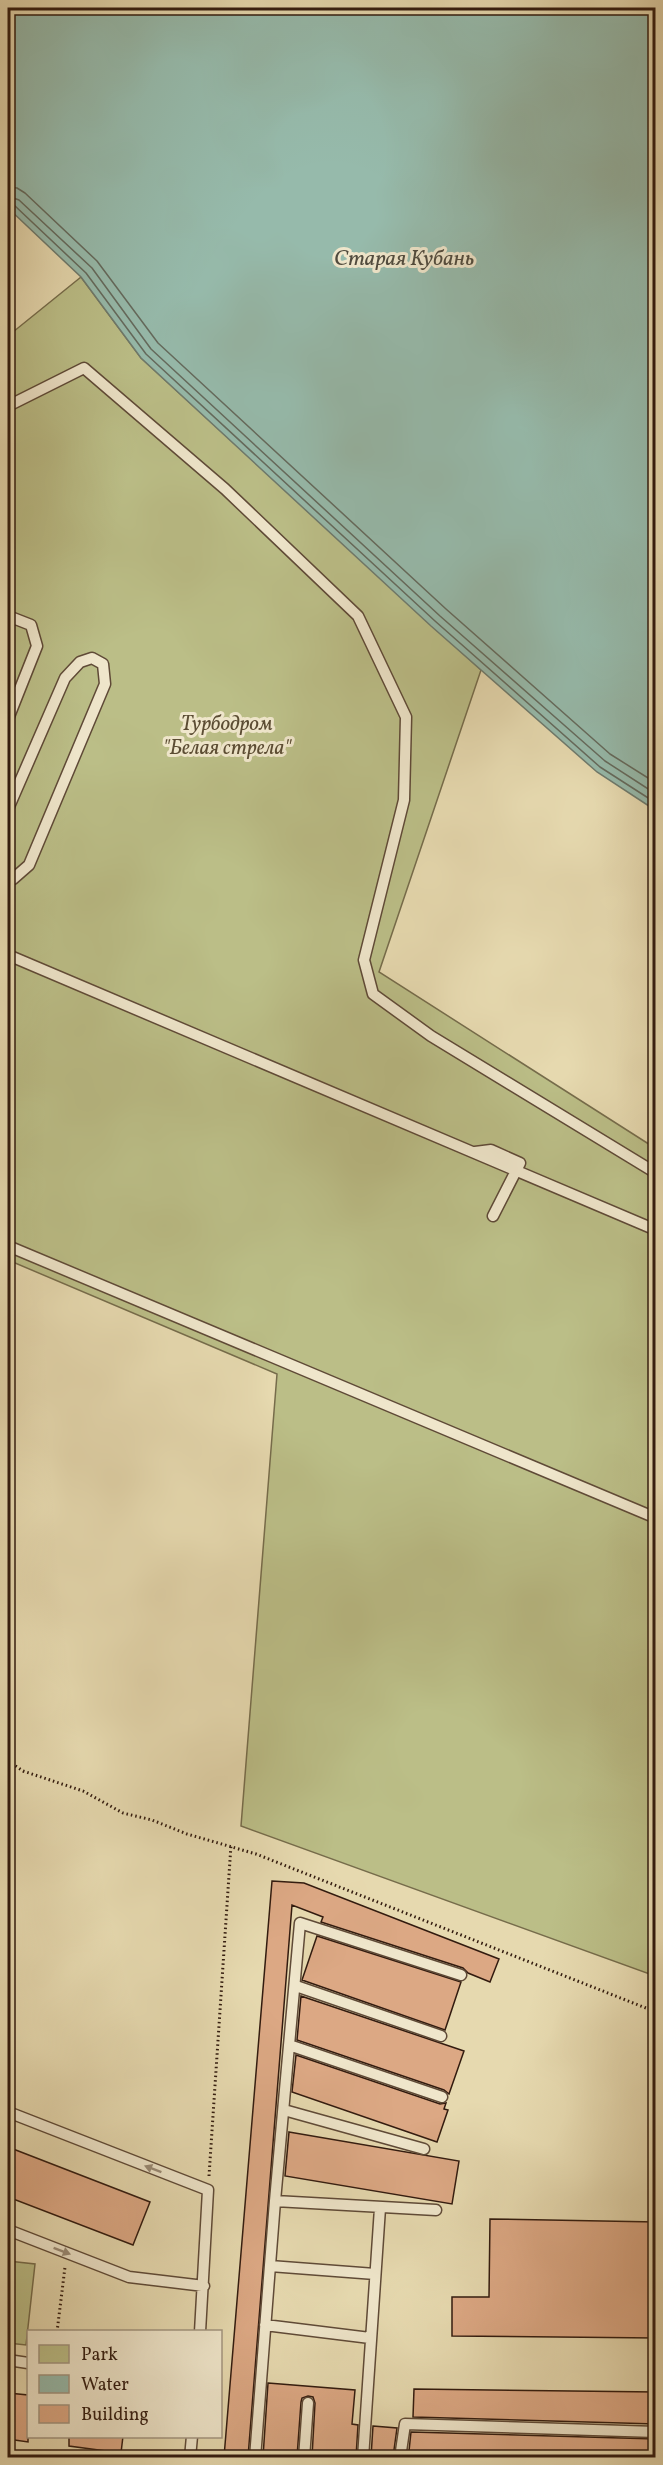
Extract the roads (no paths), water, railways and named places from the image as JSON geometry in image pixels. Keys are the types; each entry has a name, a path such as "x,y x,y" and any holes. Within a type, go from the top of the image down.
{"lane":[{"path":"8,406 84,368 225,489 358,616 406,717 405,800 364,960 373,994 431,1036 656,1173"},
{"path":"8,616 31,625 37,646 8,719"},
{"path":"8,808 65,678 80,662 92,658 103,664 105,684 29,865 13,879 8,879"},
{"path":"8,956 656,1230"},
{"path":"493,1216 516,1171"},
{"path":"8,1246 656,1518"},
{"path":"255,2457 300,1923 460,1975"},
{"path":"296,1986 441,2036"},
{"path":"289,2045 442,2097"},
{"path":"284,2110 424,2149"},
{"path":"8,2112 208,2190 200,2330"},
{"path":"275,2201 436,2210"},
{"path":"363,2457 380,2208"},
{"path":"8,2230 129,2277 204,2286"},
{"path":"270,2266 375,2274"},
{"path":"266,2325 370,2338"},
{"path":"8,2360 27,2363"},
{"path":"304,2457 308,2403"},
{"path":"400,2457 405,2424 656,2432"},
{"path":"190,2457 192,2438"}],"water":[{"name":"Старая Кубань","path":"8,8 655,8 655,810 597,772 431,626 141,358 81,277 8,208"}],"park label":[{"name":"Турбодром \"Белая стрела\"","path":"227,736"}]}
